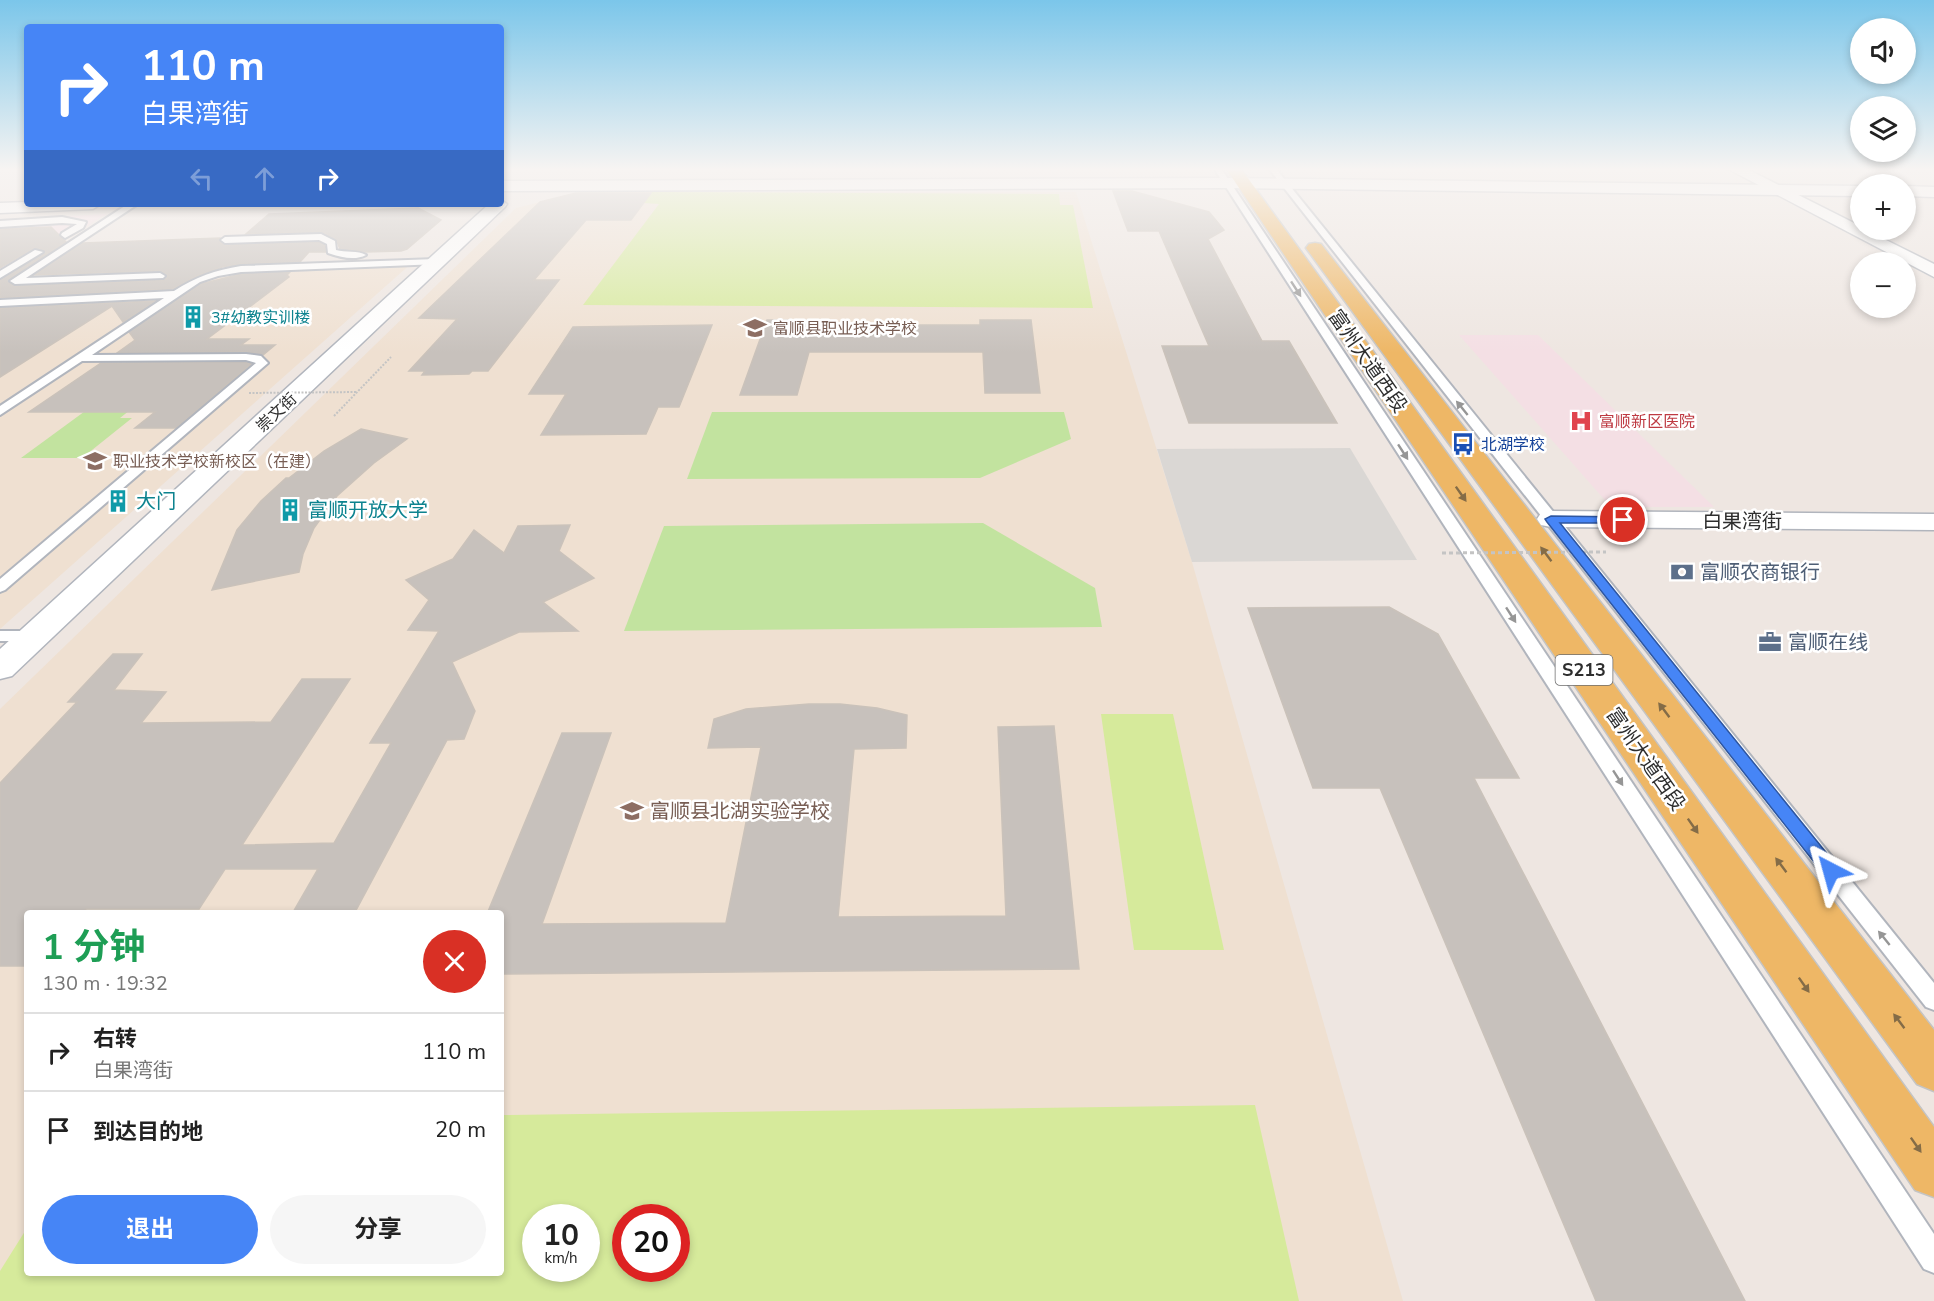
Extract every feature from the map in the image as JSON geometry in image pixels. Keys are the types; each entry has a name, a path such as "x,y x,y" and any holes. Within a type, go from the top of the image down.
{"main road":[{"name":"富州大道西段","path":"1287,231 1934,1171"},
{"name":"富州大道西段","path":"1291,231 1934,1068"}],"street":[{"name":"崇文街","path":"0,668 470,231"},
{"path":"1855,231 1934,271"},
{"name":"白果湾街","path":"1551,519 1934,522"}],"lane":[{"path":"58,240 73,231"},
{"path":"93,231 15,281 160,276"},
{"path":"1284,231 1934,1259"},
{"path":"1297,231 1551,519 1934,1000"},
{"path":"225,240 315,237 330,240 331,251 342,255 441,258"},
{"path":"0,275 48,246"},
{"path":"0,411 205,276 228,270 441,258"},
{"path":"0,303 177,294"},
{"path":"0,587 262,363 257,358 246,357 80,358"},
{"path":"0,636 34,636"}],"path":[{"path":"334,416 391,357"},
{"path":"249,393 357,392"},
{"path":"1442,553 1606,552"}],"shaded area":[{"path":"0,231 80,231 0,281"},
{"name":"富顺县北湖实验学校","path":"493,231 1088,231 1192,562 1403,1301 0,1301 0,709"},
{"name":"职业技术学校新校区（在建）","path":"414,261 0,629 0,293 165,285 184,269"},
{"name":"富顺新区医院","path":"1459,335 1538,335 1714,507 1611,507"},
{"path":"1350,448 1417,560 1192,562 1157,449"}],"green space":[{"path":"639,231 1078,231 1093,308 583,305"},
{"path":"92,406 135,406 120,418 132,418 82,458 21,458"},
{"path":"712,412 1064,412 1071,439 980,478 687,479"},
{"path":"983,523 1095,588 1102,627 624,631 664,526"},
{"path":"1101,714 1173,714 1224,950 1134,950"},
{"path":"1255,1105 1299,1301 0,1301 0,1271 24,1233 24,1276 504,1276 504,1115"}],"building":[{"path":"0,231 55,231 66,242 9,279 9,283 15,286 167,278 166,274 160,271 34,275 83,243 220,238 220,242 225,245 319,242 325,245 326,252 309,252 300,262 222,267 197,276 173,289 0,298 0,280 45,253 44,250 34,248 0,268"},
{"path":"250,231 428,231 407,249 365,252 340,249 336,239 321,232 246,234"},
{"path":"510,231 577,231 534,280 559,280 488,371 472,371 469,374 422,375 425,371 409,371 457,319 419,318"},
{"path":"1128,231 1223,231 1208,239 1262,341 1289,341 1337,423 1189,423 1162,346 1209,346 1159,231"},
{"name":"3#幼教实训楼","path":"290,272 287,275 289,277 207,339 249,339 241,345 275,345 263,355 246,352 117,353 135,340 129,332 201,284 241,274"},
{"path":"156,301 123,322 112,306 0,377 0,308"},
{"path":"767,320 823,320 822,325 980,325 980,320 1031,320 1040,393 985,393 983,352 809,352 797,395 740,395"},
{"path":"712,325 679,407 658,407 646,434 541,435 566,394 529,394 573,327"},
{"path":"246,362 251,364 176,428 135,428 155,412 29,412 101,363"},
{"name":"富顺开放大学","path":"361,429 407,439 374,463 337,496 314,528 303,554 299,572 212,590 237,530 261,501 286,478 324,451"},
{"path":"570,525 559,551 594,578 543,602 578,631 519,632 452,662 475,711 464,739 447,740 356,910 294,910 318,869 225,869 199,909 24,910 24,966 0,966 0,783 77,702 68,702 113,654 142,654 114,690 166,692 141,723 271,722 302,679 350,679 242,845 334,843 391,743 370,743 439,631 408,630 429,600 406,580 453,559 474,530 504,553 518,526"},
{"path":"1389,607 1438,634 1519,778 1474,778 1745,1301 1596,1301 1380,788 1313,788 1248,608"},
{"path":"840,704 877,708 907,715 906,748 854,749 838,917 1006,916 998,727 1054,726 1079,969 504,974 504,910 489,910 562,733 611,733 542,924 726,923 761,747 708,748 714,719 746,709"}],"place":[{"name":"3#幼教实训楼","path":"193,317"},
{"name":"富顺县职业技术学校","path":"755,328"},
{"name":"富顺新区医院","path":"1581,421"},
{"name":"北湖学校","path":"1463,444"},
{"name":"职业技术学校新校区（在建）","path":"95,461"},
{"name":"大门","path":"118,501"},
{"name":"富顺开放大学","path":"290,510"},
{"name":"富顺农商银行","path":"1682,572"},
{"name":"富顺在线","path":"1770,642"},
{"name":"富顺县北湖实验学校","path":"632,811"}],"route":[{"path":"1623,520 1551,519 1831,871"}]}
